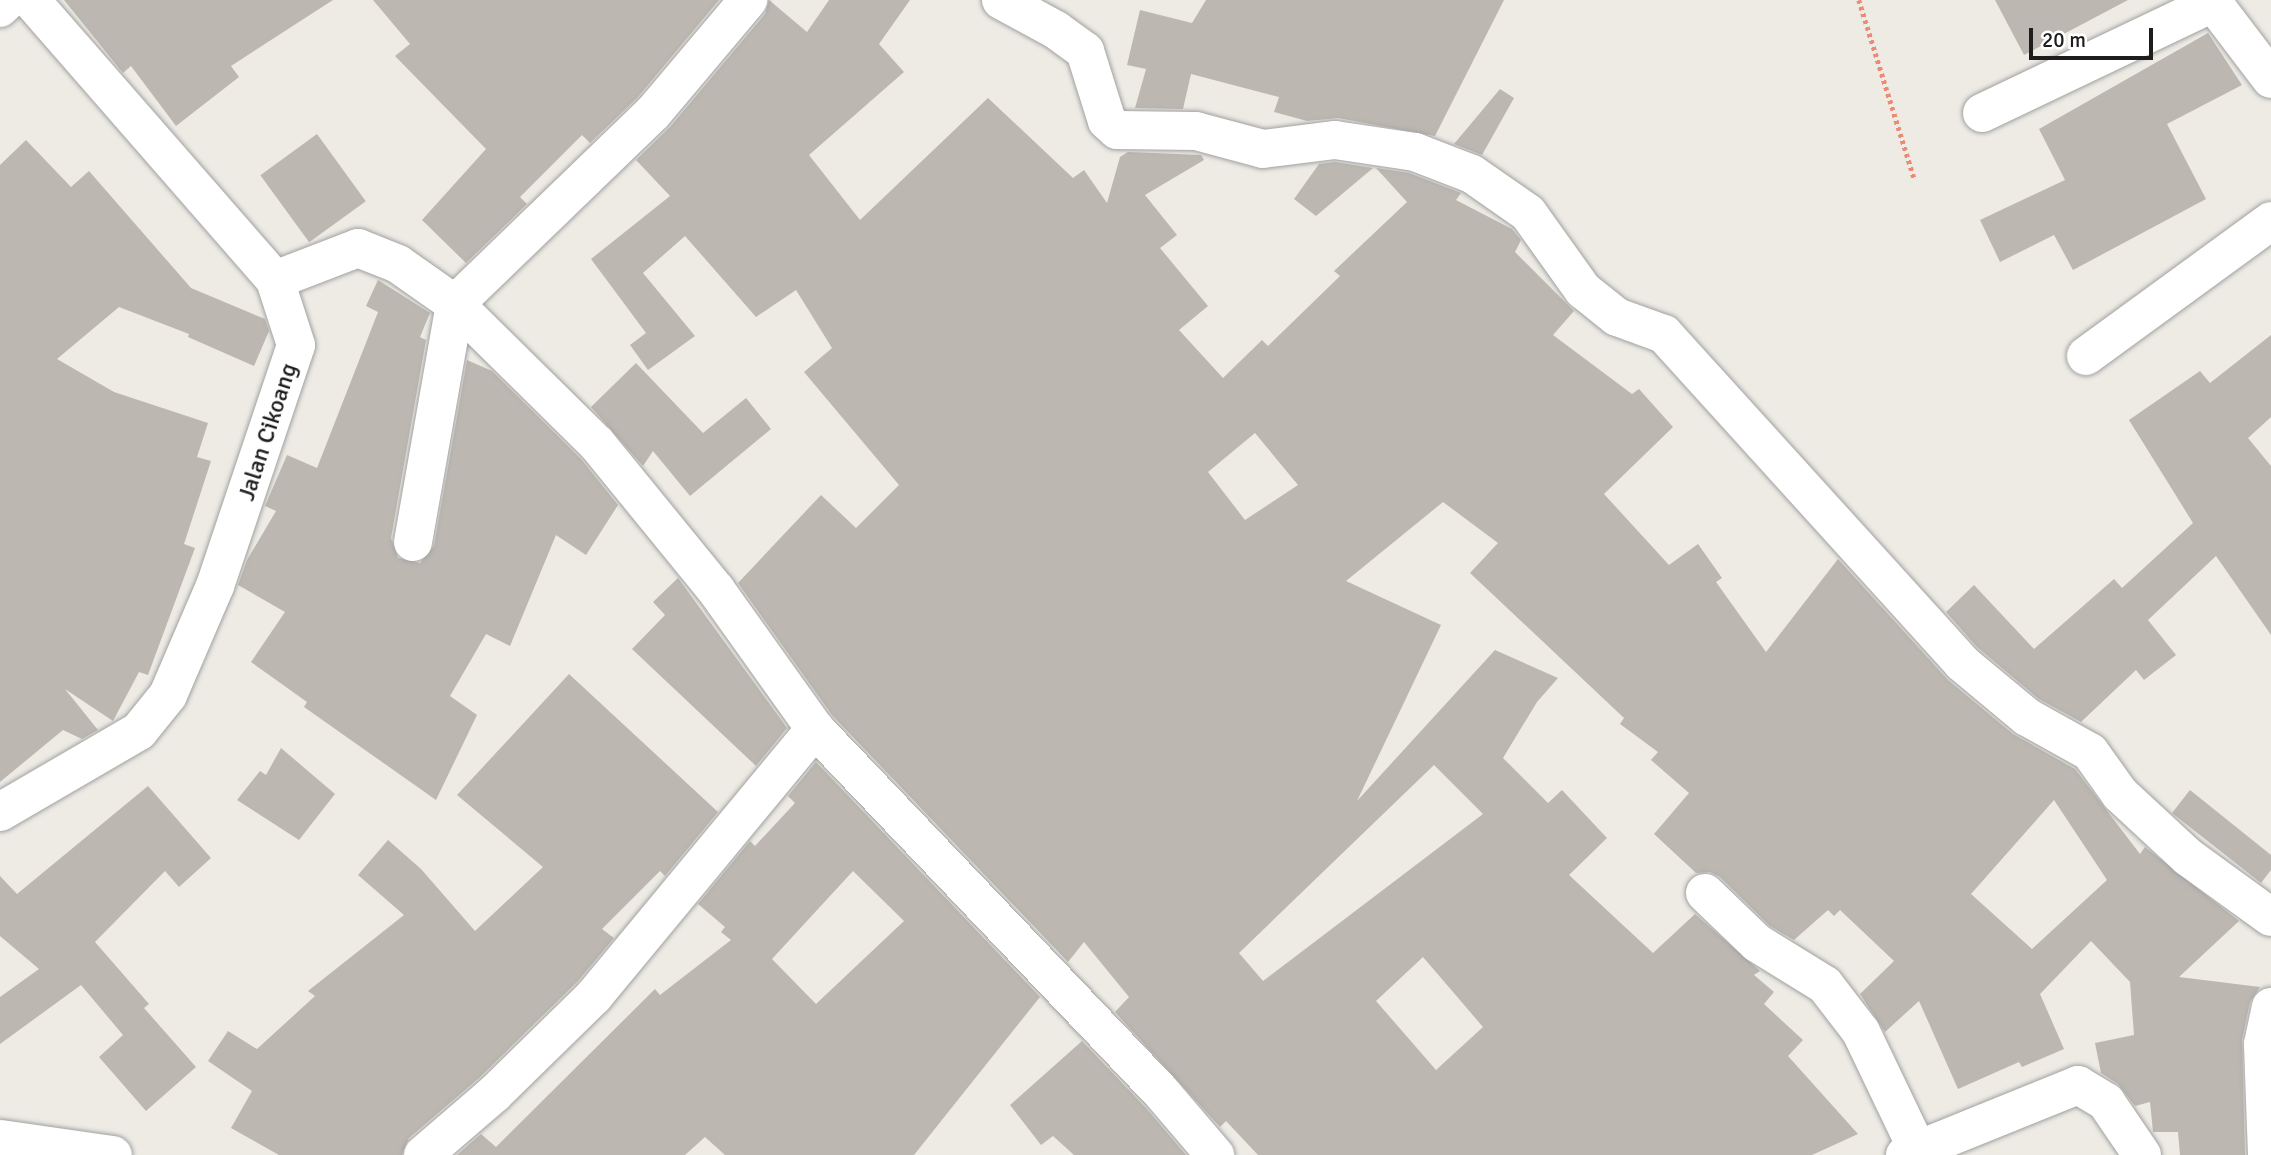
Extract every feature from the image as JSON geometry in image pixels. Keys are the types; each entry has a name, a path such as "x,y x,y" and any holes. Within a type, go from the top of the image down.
{"street":[{"path":"0,8 8,0"},
{"name":"Jalan Cikoang","path":"0,812 139,731 168,695 215,586 296,345 275,280 31,0"},
{"path":"413,542 454,304 653,113 748,0"},
{"path":"1001,0 1056,30 1085,51 1107,121 1117,131 1195,131 1263,149 1335,140 1415,152 1472,174 1528,213 1583,290 1617,317 1664,334 1962,663 2027,717 2090,752 2120,794 2188,857 2271,917"},
{"path":"1982,113 2212,1 2271,79"},
{"path":"2086,356 2271,221"},
{"path":"275,280 358,248 398,264 454,304 597,444 716,590 816,729 1162,1093 1215,1155"},
{"path":"423,1155 494,1094 594,996 816,729"},
{"path":"1705,893 1757,943 1825,985 1860,1032 1910,1151 2078,1084 2106,1102 2142,1155"},
{"path":"2267,1155 2263,1044 2271,1007"},
{"path":"0,1139 113,1155"}],"path":[{"path":"1859,0 1914,178"}],"building":[{"path":"64,0 333,0 231,66 239,77 176,126 131,66 123,73"},
{"path":"373,0 719,0 637,98 590,143 582,135 520,197 527,204 466,263 422,220 486,149 395,56 410,44"},
{"path":"769,0 807,32 829,0 910,0 879,44 904,72 809,155 860,220 988,98 1073,178 1084,170 1107,203 1120,157 1128,152 1201,155 1204,160 1145,195 1177,235 1160,248 1208,306 1179,330 1223,378 1262,340 1268,346 1340,276 1334,271 1407,202 1376,168 1409,173 1461,193 1456,200 1512,229 1521,240 1515,252 1574,311 1553,335 1632,394 1639,389 1673,427 1604,494 1669,565 1698,544 1722,578 1716,582 1766,652 1838,559 1948,680 2013,734 2075,769 2140,854 2145,847 2239,921 2179,977 2260,987 2250,1002 2242,1040 2245,1155 2180,1155 2178,1132 2153,1132 2150,1102 2135,1106 2118,1084 2101,1073 2095,1043 2134,1035 2130,982 2091,941 2040,994 2064,1049 2022,1067 2019,1062 1958,1089 1919,1001 1885,1032 1860,994 1894,961 1840,910 1834,916 1828,910 1794,940 1770,926 1720,877 1710,872 1696,873 1654,834 1689,793 1651,760 1658,752 1620,724 1624,718 1470,573 1498,543 1443,502 1346,581 1441,625 1357,801 1495,650 1558,678 1537,702 1503,758 1548,803 1562,790 1607,838 1569,875 1653,953 1695,914 1760,971 1754,975 1774,992 1764,1004 1803,1040 1788,1056 1858,1134 1812,1155 1258,1155 1226,1121 1220,1127 1115,1012 1129,997 1084,942 1068,962 832,715 738,583 821,495 856,528 899,485 804,372 832,348 796,290 756,317 685,236 643,273 695,336 648,370 630,345 646,333 591,259 670,196 636,160 670,127 765,14","holes":["1255,433 1298,485 1245,520 1208,472","1434,765 1483,814 1263,981 1239,953","2054,800 2107,880 2032,949 1971,894","1423,957 1483,1027 1436,1070 1376,1001"]},
{"path":"1206,0 1504,0 1435,136 1338,118 1307,121 1274,112 1279,97 1191,74 1183,109 1135,108 1146,69 1127,65 1140,10 1192,23"},
{"path":"1995,0 2128,0 2024,55"},
{"path":"2208,33 2242,85 2167,124 2206,199 2073,270 2054,235 2000,262 1980,220 2065,180 2039,129"},
{"path":"1500,89 1514,98 1482,155 1454,144"},
{"path":"317,134 366,201 309,242 260,175"},
{"path":"26,140 71,187 89,171 191,288 265,319 269,331 254,366 188,337 189,334 119,307 57,359 114,392 208,423 197,457 211,461 184,544 195,548 148,675 139,672 113,721 65,689 98,730 82,739 63,730 0,782 0,165"},
{"path":"1335,162 1373,168 1316,216 1294,199 1319,164"},
{"path":"378,280 430,313 420,337 426,340 391,538 398,558 420,563 434,546 467,360 492,371 581,459 618,505 586,555 556,535 510,646 486,634 450,696 477,715 436,800 304,707 307,702 251,662 285,612 238,585 247,560 276,511 265,506 287,455 317,468 378,312 366,306"},
{"path":"2271,335 2271,417 2248,438 2271,466 2271,635 2216,556 2148,620 2176,655 2144,680 2136,670 2081,722 2039,699 1977,647 1946,612 1974,585 2034,649 2114,579 2122,588 2193,523 2129,420 2200,371 2210,383"},
{"path":"636,363 703,433 746,398 771,429 690,496 653,451 643,466 591,407"},
{"path":"678,578 787,728 756,766 632,649 665,615 653,602"},
{"path":"569,674 718,812 665,876 660,871 602,929 614,938 578,981 479,1078 409,1138 402,1155 279,1155 231,1128 252,1091 208,1061 228,1031 257,1049 315,996 308,991 404,915 358,875 388,840 421,869 475,931 543,867 457,795"},
{"path":"281,748 335,794 299,840 237,800 260,771 266,775"},
{"path":"816,762 1040,997 914,1155 725,1155 705,1137 685,1155 457,1155 481,1134 496,1147 655,989 660,995 731,940 721,932 725,927 698,904 750,841 755,846 795,803 788,796","holes":["853,871 904,921 816,1004 772,959"]},
{"path":"148,786 211,858 179,887 165,871 95,942 149,1004 144,1008 196,1067 146,1111 99,1057 123,1035 81,985 0,1044 0,997 39,969 0,936 0,876 17,894"},
{"path":"2190,790 2271,855 2271,870 2261,883 2172,813"},
{"path":"1082,1041 1146,1108 1186,1155 1074,1155 1053,1136 1041,1145 1010,1105"}]}
